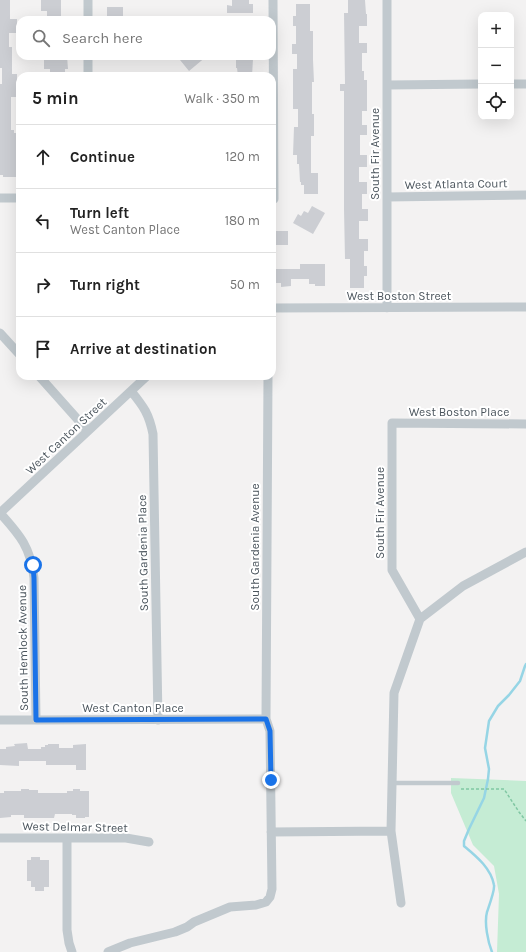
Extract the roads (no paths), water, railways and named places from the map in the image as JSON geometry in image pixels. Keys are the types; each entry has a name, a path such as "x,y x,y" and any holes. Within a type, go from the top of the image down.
{"street":[{"path":"88,0 88,16"},
{"path":"273,0 273,16"},
{"name":"South Fir Avenue","path":"387,0 387,308"},
{"path":"88,60 88,72"},
{"path":"273,60 273,72"},
{"path":"388,84 478,84"},
{"path":"514,84 526,84"},
{"name":"West Atlanta Court","path":"387,197 526,195"},
{"path":"0,198 16,198"},
{"name":"West Boston Street","path":"276,308 526,308"},
{"path":"0,332 16,350"},
{"path":"43,380 88,431"},
{"name":"West Canton Street","path":"0,513 143,380"},
{"name":"South Gardenia Avenue","path":"108,952 130,943 175,932 194,922 230,907 256,905 266,902 270,897 272,889 270,731 266,719 268,380"},
{"name":"South Gardenia Place","path":"131,391 146,411 150,420 153,434 158,720"},
{"name":"South Fir Avenue","path":"392,423 392,570 420,619"},
{"name":"West Boston Place","path":"392,423 526,424"},
{"name":"South Hemlock Avenue","path":"0,513 25,545 30,554 33,565 36,720"},
{"path":"401,903 391,831 394,693 420,619 463,586 526,552"},
{"name":"West Canton Place","path":"0,720 266,719"},
{"path":"271,832 391,831"},
{"name":"West Delmar Street","path":"0,838 126,838 149,842"},
{"path":"67,838 67,930 72,952"}],"lane":[{"path":"392,783 458,783"}],"waterway":[{"path":"492,952 486,927 486,916 493,894 494,885 490,873 478,858 464,846 464,841 484,798 488,779 489,769 485,748 489,721 498,706 520,681 526,664"}]}
